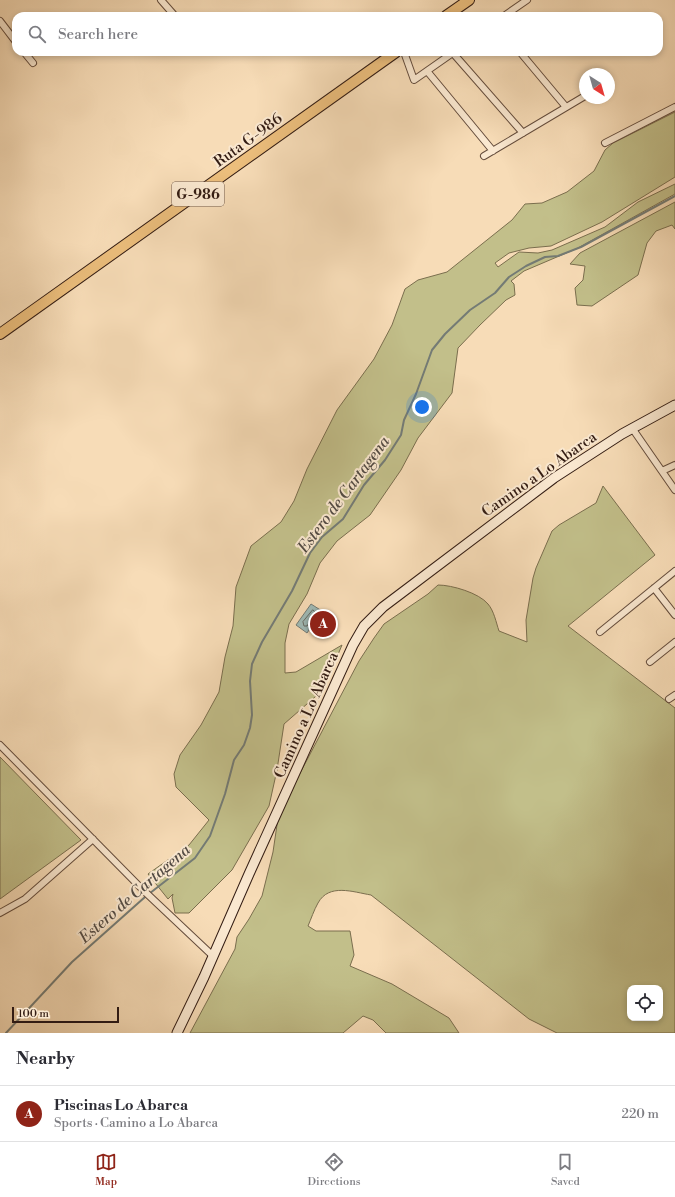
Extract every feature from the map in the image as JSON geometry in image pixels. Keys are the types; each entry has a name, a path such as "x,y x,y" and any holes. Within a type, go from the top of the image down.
{"main road":[{"path":"452,12 469,0"},
{"name":"Ruta G-986","path":"0,334 390,56"},
{"name":"Camino a Lo Abarca","path":"177,1033 353,645 364,626 382,607 532,493 582,459 632,428 675,405"}],"street":[{"path":"161,0 172,12"},
{"path":"510,12 527,0"},
{"path":"0,21 12,37"},
{"path":"27,56 33,63"},
{"path":"405,56 414,80 448,56"},
{"path":"456,56 523,133"},
{"path":"523,56 566,107"},
{"path":"427,71 493,151"},
{"path":"484,156 579,99"},
{"path":"605,143 675,106"},
{"path":"632,428 675,490"},
{"path":"662,471 675,465"},
{"path":"600,632 675,571"},
{"path":"654,588 675,615"},
{"path":"650,662 675,642"},
{"path":"669,699 675,695"},
{"path":"0,745 153,899 213,956"},
{"path":"0,913 25,899 93,839"}],"shaded area":[{"path":"675,112 675,177 602,222 551,246 529,248 509,253 495,263 498,267 519,252 538,253 552,250 605,227 638,202 675,184 675,194 578,248 524,271 511,281 514,284 515,295 506,300 458,348 452,393 418,438 401,470 370,515 337,541 320,563 307,594 289,624 285,643 285,673 296,672 342,645 323,690 284,724 277,770 269,806 232,870 189,913 175,913 172,898 173,894 168,899 148,874 189,845 209,820 176,787 174,774 180,755 201,725 219,692 225,657 233,626 236,587 251,546 281,522 294,501 307,469 337,410 374,359 392,325 405,289 418,280 447,272 512,220 525,204 542,203 567,192 594,171 605,150 613,143"},
{"path":"675,202 675,229 672,225 656,231 647,243 638,275 592,306 577,305 575,288 583,280 585,266 570,264 580,253"},
{"path":"603,486 655,555 568,626 675,708 675,1033 557,1033 529,1019 371,895 342,890 328,893 323,897 318,903 308,926 316,931 350,931 354,955 350,966 392,984 449,1018 459,1033 386,1033 373,1020 363,1016 343,1033 190,1033 235,949 237,937 262,896 273,852 278,818 288,796 359,661 384,624 428,594 438,585 444,585 465,590 484,600 492,610 499,631 527,642 526,620 533,578 552,531 559,525 596,503"},
{"path":"0,757 81,840 0,899"}],"water":[{"path":"311,604 322,611 307,633 296,625"}],"waterway":[{"name":"Estero de Cartagena","path":"6,1033 72,962 145,897 195,858 210,836 225,794 234,760 244,745 250,728 252,715 250,681 252,664 262,642 292,591 310,553 322,537 343,519 364,485 385,460 401,435 404,420 416,394 432,350 445,334 470,310 495,293 509,277 526,266 545,257 558,256 581,247 675,196"}],"place":[{"name":"Piscinas Lo Abarca","path":"323,624"}]}
